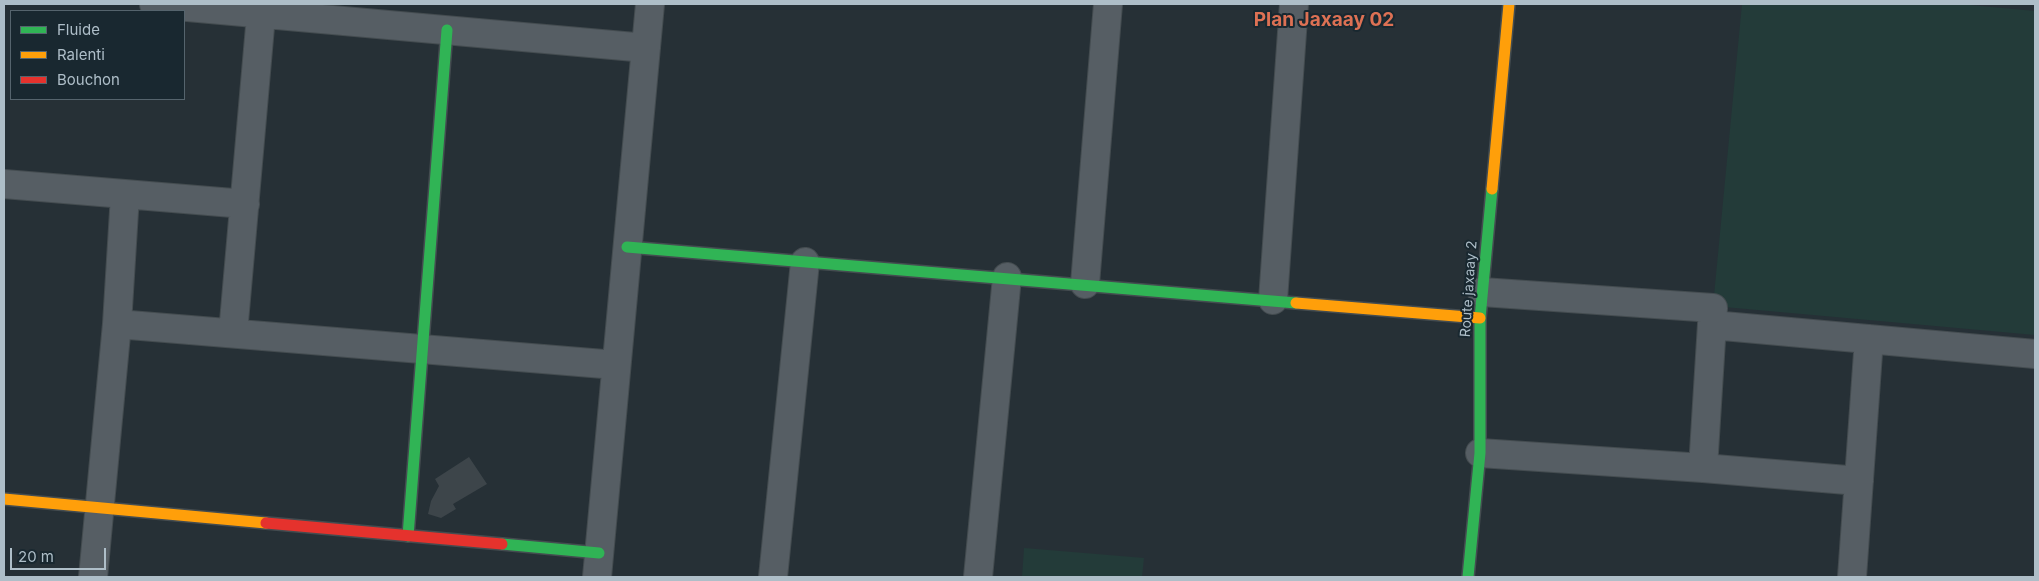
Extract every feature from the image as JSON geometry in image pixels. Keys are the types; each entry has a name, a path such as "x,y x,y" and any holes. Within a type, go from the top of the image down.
{"street":[{"path":"154,4 262,9 447,30 646,48"},
{"path":"4,499 408,536 598,565 650,4"},
{"path":"1086,284 1108,4"},
{"path":"1274,300 1294,4"},
{"name":"Route jaxaay 2","path":"1468,577 1480,453 1481,305 1509,4"},
{"path":"233,333 262,9"},
{"path":"408,536 447,30"},
{"path":"4,184 245,204"},
{"path":"93,577 117,324 125,195"},
{"path":"627,247 1274,300 1713,308 1703,468"},
{"path":"773,577 806,262"},
{"path":"978,577 1007,277"},
{"path":"117,324 616,365"},
{"path":"1712,325 2035,354"},
{"path":"1852,577 1869,339"},
{"path":"1480,453 1860,481"}],"green space":[{"path":"1742,4 1959,4 2035,11 2035,335 1713,306"},
{"path":"1024,548 1144,558 1142,577 1022,577"}],"building":[{"path":"469,457 487,484 453,504 456,509 441,518 428,514 431,501 439,486 435,479"}],"traffic: fast":[{"path":"408,536 447,30"},
{"path":"1468,577 1480,453 1480,318 1492,189"},
{"path":"627,247 1296,303"},
{"path":"502,544 599,553"}],"traffic: slow":[{"path":"1492,189 1509,4"},
{"path":"1296,303 1480,318"},
{"path":"4,499 266,523"}],"traffic: jam":[{"path":"266,523 502,544"}],"district":[{"name":"Plan Jaxaay 02","path":"1324,20"}]}
